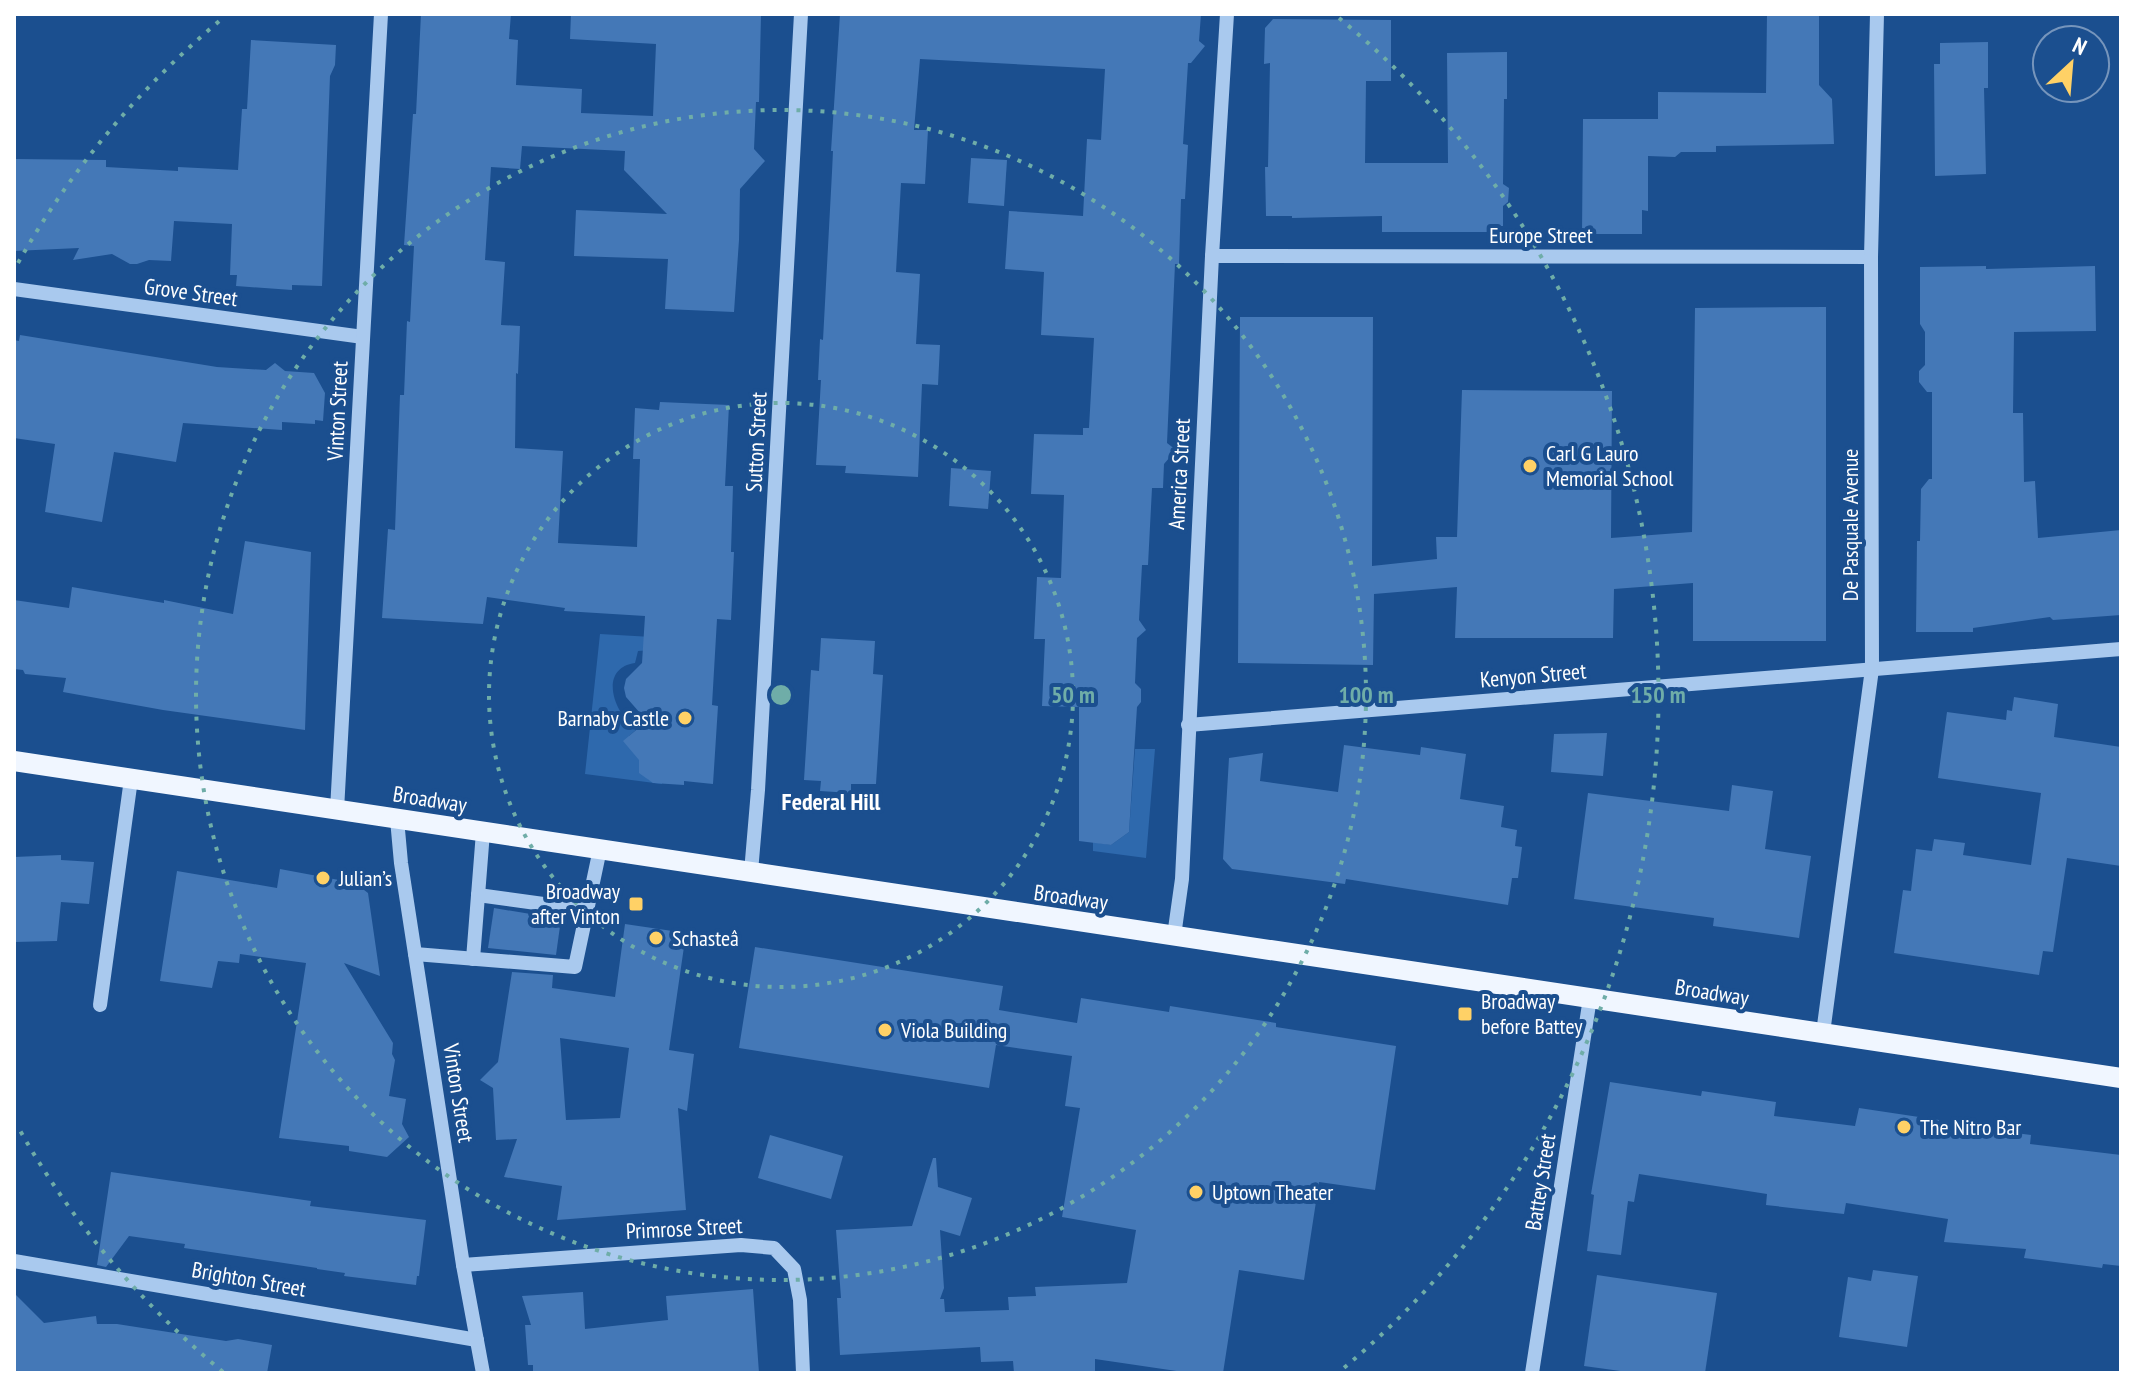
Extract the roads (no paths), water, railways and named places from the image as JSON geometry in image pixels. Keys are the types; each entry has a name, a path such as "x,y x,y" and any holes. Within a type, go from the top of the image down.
{"main road":[{"name":"Broadway","path":"14,761 2121,1078"}],"street":[{"name":"Vinton Street","path":"337,810 381,14"},
{"name":"Sutton Street","path":"751,872 801,14"},
{"name":"America Street","path":"1174,936 1182,879 1212,256 1227,14"},
{"name":"De Pasquale Avenue","path":"1823,1033 1872,669 1871,257 1877,14"},
{"name":"Europe Street","path":"1212,256 1871,257"},
{"name":"Grove Street","path":"14,289 363,337"},
{"name":"Kenyon Street","path":"1188,725 2121,649"},
{"path":"100,1005 131,779"},
{"name":"Vinton Street","path":"397,819 401,863 463,1265 483,1373"},
{"path":"473,959 483,832"},
{"path":"415,954 575,967 600,849"},
{"path":"478,895 587,910"},
{"name":"Battey Street","path":"1532,1373 1590,998"},
{"name":"Primrose Street","path":"463,1265 741,1245 774,1248 794,1269 800,1300 803,1373"},
{"name":"Brighton Street","path":"14,1261 477,1340"}],"place":[{"name":"Carl G Lauro Memorial School","path":"1530,466"},
{"name":"Barnaby Castle","path":"685,718"},
{"name":"Julian’s","path":"323,878"},
{"name":"Broadway after Vinton","path":"636,904"},
{"name":"Schasteâ","path":"656,938"},
{"name":"Broadway before Battey","path":"1465,1014"},
{"name":"Viola Building","path":"885,1030"},
{"name":"The Nitro Bar","path":"1904,1127"},
{"name":"Uptown Theater","path":"1196,1192"}],"district":[{"name":"Federal Hill","path":"831,802"}]}
